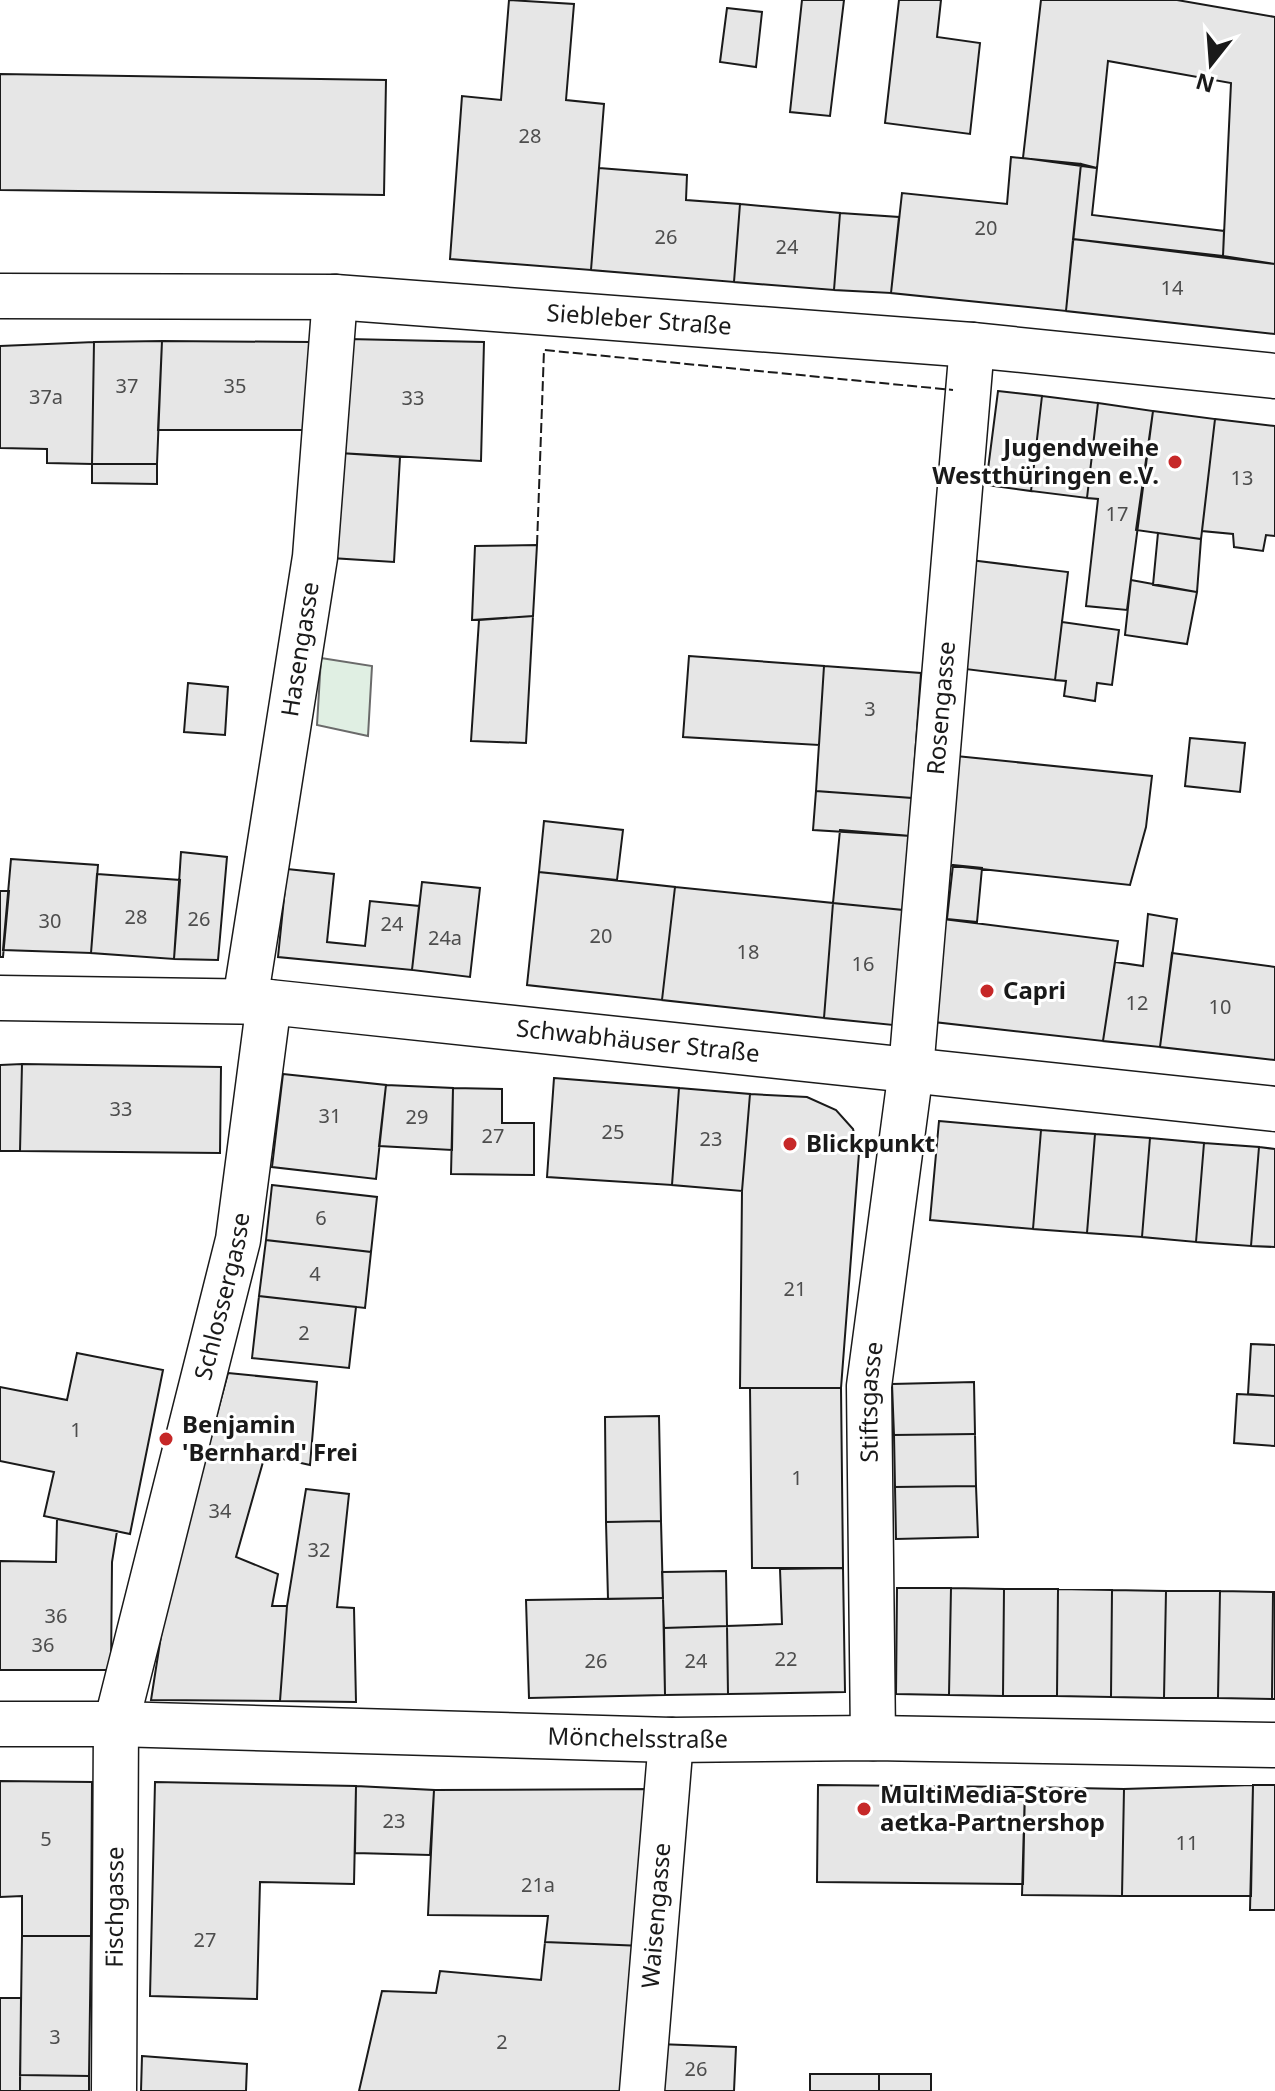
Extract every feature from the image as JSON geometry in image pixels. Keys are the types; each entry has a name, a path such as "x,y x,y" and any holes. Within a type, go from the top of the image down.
{"street":[{"name":"Siebleber Straße","path":"0,296 335,297 972,345 1275,376"},
{"name":"Hasengasse","path":"257,1002 315,557 335,297"},
{"name":"Rosengasse","path":"911,1070 972,345"},
{"name":"Schwabhäuser Straße","path":"0,998 257,1002 1275,1109"},
{"name":"Schlossergasse","path":"116,1724 238,1240 257,1002"},
{"name":"Stiftsgasse","path":"873,1738 869,1386 911,1070"},
{"name":"Mönchelsstraße","path":"0,1724 116,1724 671,1740 873,1738 1275,1745"},
{"name":"Fischgasse","path":"114,2071 116,1724"},
{"name":"Waisengasse","path":"642,2091 671,1740"}],"green space":[{"path":"321,658 372,666 368,736 317,725"}],"building":[{"path":"509,0 574,4 566,100 604,104 591,270 450,259 462,96 501,100"},
{"path":"802,0 844,0 830,116 790,112"},
{"path":"899,0 941,0 937,37 980,43 970,134 885,123"},
{"path":"1041,0 1177,0 1275,17 1275,264 1223,256 1231,83 1108,61 1097,168 1023,158"},
{"path":"727,8 762,12 756,67 720,62"},
{"path":"0,74 386,80 384,195 0,190"},
{"path":"1011,157 1081,164 1066,311 891,293 902,193 1007,204"},
{"path":"1081,164 1097,168 1092,215 1224,231 1223,256 1073,239"},
{"path":"599,168 687,175 686,200 740,204 734,282 591,270"},
{"path":"740,204 840,213 834,290 734,282"},
{"path":"840,213 899,217 891,293 834,290"},
{"path":"1073,239 1275,264 1275,334 1066,311"},
{"path":"348,339 484,342 481,461 339,453"},
{"path":"162,341 310,342 309,430 158,430"},
{"path":"162,341 157,464 92,464 94,342"},
{"path":"94,342 92,464 47,463 47,449 0,448 0,346"},
{"path":"998,391 1042,396 1031,491 986,485"},
{"path":"1042,396 1098,403 1087,498 1031,491"},
{"path":"1098,403 1153,411 1127,610 1086,606 1098,499 1087,498"},
{"path":"1153,411 1215,419 1201,539 1136,530"},
{"path":"1215,419 1275,426 1275,536 1266,535 1263,551 1234,547 1233,534 1202,531"},
{"path":"339,453 400,457 394,562 331,558"},
{"path":"92,464 157,464 157,484 92,483"},
{"path":"1158,533 1201,539 1197,592 1153,585"},
{"path":"537,545 533,616 472,620 475,546"},
{"path":"970,560 1068,572 1055,680 957,668"},
{"path":"1131,580 1197,592 1187,644 1125,635"},
{"path":"533,616 526,743 471,741 479,620"},
{"path":"1062,622 1119,630 1112,685 1097,683 1095,701 1064,696 1066,681 1055,680"},
{"path":"689,656 824,666 819,745 683,737"},
{"path":"824,666 921,673 912,798 816,791"},
{"path":"188,683 228,687 225,735 184,732"},
{"path":"1190,738 1245,743 1240,792 1185,786"},
{"path":"956,756 1152,776 1146,827 1130,885 945,865"},
{"path":"816,791 912,798 910,836 813,830"},
{"path":"544,821 623,830 617,880 539,872"},
{"path":"840,830 910,836 903,910 833,903"},
{"path":"181,852 227,857 218,960 174,959"},
{"path":"11,859 98,865 91,953 3,950"},
{"path":"953,865 982,868 977,922 947,919"},
{"path":"287,869 334,874 327,942 365,946 370,901 419,906 412,970 278,957"},
{"path":"539,872 675,887 662,1000 527,985"},
{"path":"97,874 180,880 174,959 91,953"},
{"path":"422,882 480,888 470,977 412,970"},
{"path":"675,887 833,903 824,1018 662,1000"},
{"path":"0,891 9,891 3,957 0,957"},
{"path":"833,903 903,910 893,1025 824,1018"},
{"path":"1148,914 1177,919 1160,1047 1103,1041 1115,962 1143,966"},
{"path":"943,919 1118,941 1103,1041 934,1022"},
{"path":"1172,953 1275,967 1275,1060 1160,1047"},
{"path":"22,1064 20,1151 0,1151 0,1065"},
{"path":"22,1064 221,1067 220,1153 20,1151"},
{"path":"283,1074 386,1085 376,1179 272,1167"},
{"path":"554,1078 679,1088 672,1185 547,1177"},
{"path":"386,1085 453,1088 452,1150 379,1146"},
{"path":"453,1088 502,1089 502,1123 534,1123 534,1175 451,1174"},
{"path":"679,1088 750,1094 742,1191 672,1185"},
{"path":"750,1094 807,1097 836,1110 853,1129 859,1153 841,1388 740,1388 742,1191"},
{"path":"939,1121 1041,1130 1033,1229 930,1220"},
{"path":"1041,1130 1095,1134 1087,1233 1033,1229"},
{"path":"1095,1134 1150,1138 1142,1237 1087,1233"},
{"path":"1150,1138 1204,1143 1196,1242 1142,1237"},
{"path":"1204,1143 1259,1147 1251,1246 1196,1242"},
{"path":"1259,1147 1275,1149 1275,1247 1251,1246"},
{"path":"272,1185 377,1197 371,1252 266,1240"},
{"path":"266,1240 371,1252 365,1308 259,1296"},
{"path":"259,1296 356,1307 349,1368 252,1358"},
{"path":"1251,1344 1275,1345 1275,1396 1248,1394"},
{"path":"77,1353 163,1370 130,1534 44,1516 54,1472 0,1461 0,1387 67,1400"},
{"path":"228,1373 317,1382 310,1465 265,1455 236,1557 278,1574 272,1606 287,1606 280,1701 151,1700 166,1604"},
{"path":"974,1382 975,1434 894,1435 892,1384"},
{"path":"750,1388 841,1388 843,1568 752,1568"},
{"path":"1237,1394 1275,1396 1275,1446 1234,1443"},
{"path":"659,1416 661,1521 606,1522 605,1417"},
{"path":"975,1434 976,1486 895,1487 894,1435"},
{"path":"976,1486 978,1537 896,1539 895,1487"},
{"path":"306,1489 349,1494 337,1607 354,1608 356,1702 280,1701 287,1606"},
{"path":"57,1519 117,1531 112,1562 111,1670 0,1670 0,1561 56,1562"},
{"path":"661,1521 663,1598 608,1599 606,1522"},
{"path":"843,1568 845,1692 728,1694 727,1626 782,1624 780,1569"},
{"path":"726,1571 727,1626 664,1628 662,1572"},
{"path":"897,1588 951,1588 949,1695 896,1694"},
{"path":"951,1588 1004,1589 1003,1696 949,1695"},
{"path":"1004,1589 1058,1589 1057,1696 1003,1696"},
{"path":"1058,1589 1112,1590 1111,1697 1057,1696"},
{"path":"1112,1590 1166,1591 1164,1698 1111,1697"},
{"path":"1166,1591 1220,1591 1218,1698 1164,1698"},
{"path":"1220,1591 1273,1592 1272,1699 1218,1698"},
{"path":"1275,1592 1275,1699 1272,1699"},
{"path":"663,1598 665,1695 529,1698 526,1600"},
{"path":"727,1626 728,1694 665,1695 664,1628"},
{"path":"0,1781 92,1782 91,1936 22,1936 22,1896 0,1897"},
{"path":"155,1782 356,1786 354,1884 260,1882 257,1999 150,1996"},
{"path":"818,1785 1025,1787 1023,1884 817,1882"},
{"path":"1253,1785 1251,1896 1122,1896 1124,1789"},
{"path":"1253,1785 1275,1785 1275,1910 1250,1910"},
{"path":"356,1786 434,1790 430,1855 355,1853"},
{"path":"1025,1787 1124,1789 1122,1896 1022,1895"},
{"path":"654,1789 643,1946 545,1942 548,1916 428,1915 434,1790"},
{"path":"22,1936 91,1936 89,2076 20,2075"},
{"path":"545,1942 643,1946 629,2091 359,2091 382,1991 436,1993 440,1971 541,1980"},
{"path":"0,1998 21,1998 20,2091 0,2091"},
{"path":"658,2044 736,2047 734,2091 656,2091"},
{"path":"142,2056 247,2064 246,2091 141,2091"},
{"path":"810,2074 879,2074 879,2091 810,2091"},
{"path":"879,2074 931,2074 931,2091 879,2091"},
{"path":"20,2075 89,2076 89,2091 20,2091"}],"fence":[{"path":"537,545 544,350 953,390"}],"place":[{"name":"Jugendweihe Westthüringen e.V.","path":"1175,462"},
{"name":"Capri","path":"987,991"},
{"name":"Blickpunkt","path":"790,1144"},
{"name":"Benjamin 'Bernhard' Frei","path":"166,1439"},
{"name":"MultiMedia-Store aetka-Partnershop","path":"864,1809"}]}
